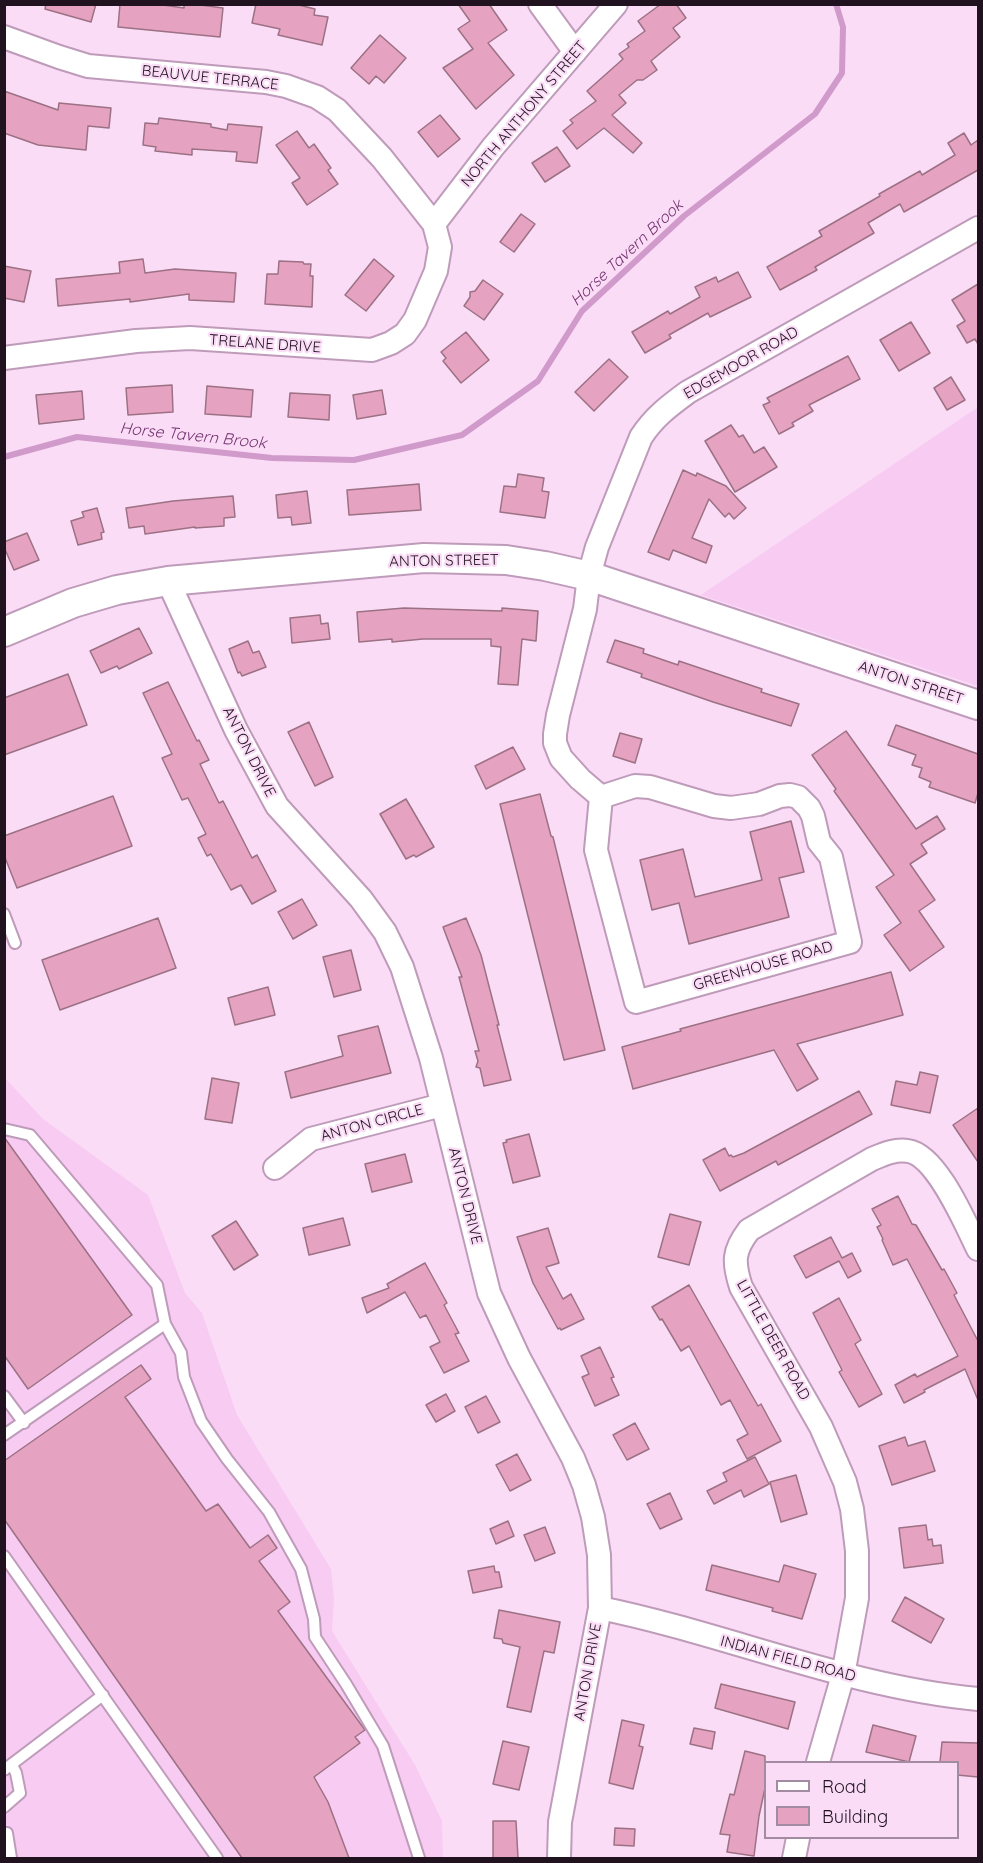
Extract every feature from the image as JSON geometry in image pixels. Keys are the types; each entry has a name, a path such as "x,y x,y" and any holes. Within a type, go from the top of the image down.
{"street":[{"path":"540,4 576,52"},
{"name":"NORTH ANTHONY STREET","path":"434,224 493,147 616,4"},
{"name":"BEAUVUE TERRACE","path":"4,37 88,66 266,82 286,86 317,97 337,110 363,136 434,224"},
{"name":"TRELANE DRIVE","path":"4,358 162,339 190,338 372,350 391,343 405,334 415,320 436,271 440,246 434,224"},
{"name":"EDGEMOOR ROAD","path":"589,576 597,547 641,437 660,413 688,392 978,228"},
{"name":"ANTON STREET","path":"4,632 73,603 117,590 168,581 424,558 506,560 589,576 978,705"},
{"path":"589,576 585,609 558,715 555,743 561,758 580,779 601,796"},
{"name":"ANTON DRIVE","path":"168,581 236,730 277,806 361,899 385,932 402,967 418,1012 489,1293 519,1358 573,1458 584,1485 593,1517 599,1555 600,1608 560,1822 559,1858"},
{"name":"GREENHOUSE ROAD","path":"635,786 651,787 714,806 731,808 759,804 780,796 798,797 809,808 819,842 831,857 850,942 636,1002 596,850 601,796 635,786"},
{"name":"ANTON CIRCLE","path":"275,1168 311,1139 442,1105"},
{"name":"LITTLE DEER ROAD","path":"818,1761 843,1675 854,1616 858,1575 852,1509 845,1482 821,1427 741,1287 736,1271 735,1256 749,1230 872,1159 892,1150 911,1151 922,1157 936,1171 948,1189 978,1249"},
{"name":"INDIAN FIELD ROAD","path":"600,1608 843,1675 978,1699"},
{"path":"794,1858 798,1839"}],"lane":[{"path":"4,914 15,943"},
{"path":"4,1129 30,1135 157,1285 165,1324 181,1353 184,1377 201,1421 227,1459 269,1512 301,1569 314,1619 315,1637 383,1746 419,1858"},
{"path":"4,1435 165,1324"},
{"path":"4,1396 24,1423"},
{"path":"4,1556 217,1858"},
{"path":"4,1807 20,1793 16,1773 8,1768 103,1695"},
{"path":"7,1833 11,1858"}],"shaded area":[{"path":"978,407 978,686 701,595"},
{"path":"4,1077 43,1119 148,1195 185,1293 202,1313 237,1415 331,1569 334,1598 332,1631 415,1765 442,1821 443,1858 5,1858"}],"building":[{"path":"46,4 96,4 91,22 45,9"},
{"path":"120,4 156,4 184,8 184,4 193,4 223,8 220,37 118,27"},
{"path":"256,4 295,4 315,9 314,15 328,17 322,45 278,35 280,29 252,23"},
{"path":"458,4 489,4 507,30 488,43 514,75 476,109 443,68 473,49 458,29 470,21"},
{"path":"661,4 676,4 686,18 673,28 680,37 651,61 657,70 643,80 637,80 619,95 626,103 612,115 642,143 633,153 604,128 577,149 563,131 573,123 570,120 596,101 587,91 623,59 619,54 629,47 627,44 645,31 638,21"},
{"path":"380,35 406,58 384,83 376,76 369,84 351,68"},
{"path":"4,91 58,110 59,103 111,108 109,128 88,126 86,150 38,145 4,133"},
{"path":"440,115 460,139 438,157 418,132"},
{"path":"159,118 211,124 211,127 227,130 228,124 262,127 257,163 236,161 237,152 192,149 192,155 155,151 156,147 143,145 145,123 158,124"},
{"path":"297,131 309,148 314,144 331,168 328,170 338,184 307,205 292,183 300,178 276,145"},
{"path":"964,133 971,145 978,140 978,170 904,212 900,204 868,223 874,233 815,267 817,270 780,290 767,267 822,236 819,231 880,196 879,194 920,171 922,175 955,155 948,143"},
{"path":"557,147 570,166 545,182 532,163"},
{"path":"521,214 535,224 514,252 500,242"},
{"path":"143,259 145,273 175,269 236,273 234,302 189,300 189,294 130,302 130,299 58,306 56,279 120,273 119,262"},
{"path":"374,259 394,276 366,311 345,295"},
{"path":"279,261 311,264 312,307 265,304 267,274 278,274"},
{"path":"4,266 31,271 24,302 4,298"},
{"path":"738,272 751,297 710,317 708,313 669,335 671,338 645,353 632,332 668,311 670,314 700,297 695,287 716,277 718,282"},
{"path":"483,280 503,294 484,320 464,306 470,297 470,292 475,291"},
{"path":"978,284 978,344 975,339 967,343 957,326 965,321 952,300"},
{"path":"911,322 930,353 899,371 880,340"},
{"path":"466,332 489,360 461,383 443,361 446,358 441,352"},
{"path":"848,356 860,379 809,405 813,411 792,423 794,426 779,434 763,405 770,402 767,398"},
{"path":"609,359 628,377 594,411 575,392"},
{"path":"951,377 965,400 947,410 934,388"},
{"path":"172,385 173,412 128,415 126,388"},
{"path":"207,386 253,390 251,417 205,414"},
{"path":"382,390 386,414 357,419 353,395"},
{"path":"82,391 84,419 39,424 36,395"},
{"path":"290,393 330,395 329,420 288,417"},
{"path":"731,425 739,437 743,435 754,453 764,447 777,467 735,492 705,441"},
{"path":"683,470 696,476 697,473 726,486 746,508 734,519 729,513 725,517 709,499 692,538 712,546 706,563 673,550 669,560 648,552"},
{"path":"518,474 544,478 542,491 549,492 545,518 500,512 504,486 516,487"},
{"path":"419,484 421,510 349,515 347,490"},
{"path":"307,491 311,523 292,525 291,517 278,518 276,495"},
{"path":"233,496 235,517 224,518 224,526 195,527 145,534 144,526 129,528 126,508"},
{"path":"97,508 104,532 101,533 102,539 78,545 71,521 84,517 82,512"},
{"path":"27,533 39,560 14,570 4,542"},
{"path":"404,608 502,611 502,608 538,611 536,641 522,639 518,685 498,684 501,647 491,646 491,639 423,639 392,642 392,639 359,642 357,612"},
{"path":"320,615 321,624 328,623 330,639 292,643 290,618"},
{"path":"139,628 152,653 119,669 117,666 101,673 90,651"},
{"path":"615,640 644,649 643,653 678,665 679,661 799,704 791,726 641,677 642,674 607,662"},
{"path":"248,641 253,653 259,651 266,667 242,676 240,672 238,673 229,649"},
{"path":"68,674 87,725 4,755 4,698"},
{"path":"168,682 209,760 200,764 219,803 223,801 252,858 257,855 276,891 252,904 241,885 231,890 211,854 207,856 198,838 206,834 188,798 182,800 162,758 172,754 143,693"},
{"path":"309,722 333,777 315,786 288,732"},
{"path":"896,725 978,754 978,793 975,803 929,787 931,782 919,777 922,768 912,765 916,755 888,745"},
{"path":"846,731 916,829 937,816 945,829 921,844 927,853 910,864 935,900 919,911 944,947 910,971 884,935 901,923 876,887 894,875 834,791 836,789 812,755"},
{"path":"620,733 642,739 635,763 613,756"},
{"path":"513,747 525,769 486,789 475,766"},
{"path":"540,794 553,837 605,1050 564,1060 500,804"},
{"path":"113,796 132,846 17,888 4,855 4,836"},
{"path":"406,799 434,847 416,857 414,855 406,859 380,814"},
{"path":"791,821 804,872 779,878 789,917 689,944 679,903 652,910 640,860 683,849 695,897 762,880 750,832"},
{"path":"302,899 317,925 293,939 278,912"},
{"path":"158,918 176,968 60,1010 42,960"},
{"path":"466,918 481,955 511,1080 484,1086 480,1068 476,1067 478,1061 475,1051 479,1051 459,977 462,977 443,927"},
{"path":"351,950 361,990 334,997 323,957"},
{"path":"891,972 903,1015 797,1044 818,1079 797,1091 774,1050 633,1089 622,1047"},
{"path":"268,987 275,1015 235,1025 228,998"},
{"path":"378,1026 391,1073 291,1098 285,1072 343,1056 338,1036"},
{"path":"920,1072 938,1076 930,1113 891,1105 896,1081 917,1085"},
{"path":"212,1078 239,1083 232,1123 205,1119"},
{"path":"859,1091 872,1114 778,1165 776,1161 720,1191 703,1160 725,1148 729,1156 744,1153"},
{"path":"978,1108 978,1162 953,1125"},
{"path":"529,1134 540,1176 513,1183 503,1143 507,1142 506,1140"},
{"path":"4,1137 132,1315 28,1389 4,1355"},
{"path":"405,1154 412,1182 372,1192 365,1164"},
{"path":"898,1196 912,1224 916,1225 942,1270 944,1269 957,1293 954,1295 978,1341 978,1400 965,1369 904,1403 895,1385 915,1374 917,1377 958,1356 907,1259 893,1265 877,1227 881,1225 872,1209"},
{"path":"670,1214 701,1222 689,1265 658,1257"},
{"path":"343,1218 350,1245 309,1255 303,1228"},
{"path":"236,1221 258,1255 234,1270 212,1236"},
{"path":"548,1228 559,1263 546,1267 563,1299 571,1294 584,1319 561,1330 558,1329 533,1283 517,1237"},
{"path":"831,1237 842,1258 852,1253 861,1271 848,1278 839,1261 806,1278 794,1256"},
{"path":"425,1263 447,1303 444,1305 459,1333 455,1334 469,1361 444,1373 430,1347 440,1342 426,1315 420,1318 405,1292 367,1313 362,1298 389,1288 387,1284"},
{"path":"689,1285 758,1406 761,1404 781,1441 747,1459 737,1440 748,1434 730,1400 721,1405 689,1346 681,1351 652,1307"},
{"path":"839,1298 861,1340 855,1344 882,1394 859,1407 839,1372 842,1370 813,1313"},
{"path":"600,1347 614,1377 611,1378 619,1395 595,1406 582,1377 589,1374 581,1356"},
{"path":"141,1365 151,1379 125,1397 206,1511 218,1504 250,1548 268,1535 277,1548 259,1561 290,1602 278,1611 365,1730 355,1737 360,1743 314,1777 328,1802 349,1858 242,1858 4,1519 4,1461"},
{"path":"446,1394 455,1411 436,1422 426,1405"},
{"path":"486,1396 500,1422 478,1433 465,1407"},
{"path":"635,1423 649,1449 627,1460 613,1435"},
{"path":"905,1437 908,1446 925,1441 935,1471 892,1485 879,1446"},
{"path":"517,1454 531,1480 510,1491 496,1465"},
{"path":"755,1457 769,1484 744,1497 741,1490 714,1504 707,1491 727,1481 723,1473"},
{"path":"796,1475 807,1514 781,1522 770,1482"},
{"path":"670,1493 682,1519 660,1529 647,1504"},
{"path":"508,1521 514,1536 496,1544 490,1529"},
{"path":"926,1525 928,1540 932,1539 933,1546 941,1545 943,1563 904,1568 899,1528"},
{"path":"545,1527 555,1553 535,1561 524,1535"},
{"path":"712,1565 779,1582 784,1565 816,1574 802,1619 772,1611 773,1608 706,1590"},
{"path":"494,1566 495,1572 499,1572 502,1587 473,1593 468,1571"},
{"path":"905,1597 944,1619 931,1643 892,1621"},
{"path":"499,1610 560,1622 554,1653 544,1651 531,1712 507,1707 520,1647 494,1638"},
{"path":"721,1684 795,1702 788,1729 715,1708"},
{"path":"622,1720 644,1725 639,1746 643,1747 633,1789 609,1783"},
{"path":"873,1725 916,1736 909,1761 866,1752"},
{"path":"694,1728 715,1732 712,1749 690,1744"},
{"path":"503,1741 529,1747 519,1790 493,1784"},
{"path":"942,1742 978,1743 978,1777 959,1775 959,1761 940,1761"},
{"path":"745,1751 765,1756 764,1793 754,1856 727,1852 730,1835 720,1834 730,1794 734,1795"},
{"path":"493,1821 516,1821 518,1858 493,1858"},
{"path":"615,1828 635,1829 634,1846 614,1845"}],"waterway":[{"name":"Horse Tavern Brook","path":"4,457 77,437 272,458 354,460 462,435 538,381 582,311 684,216 815,114 842,73 843,27 836,4"}]}
